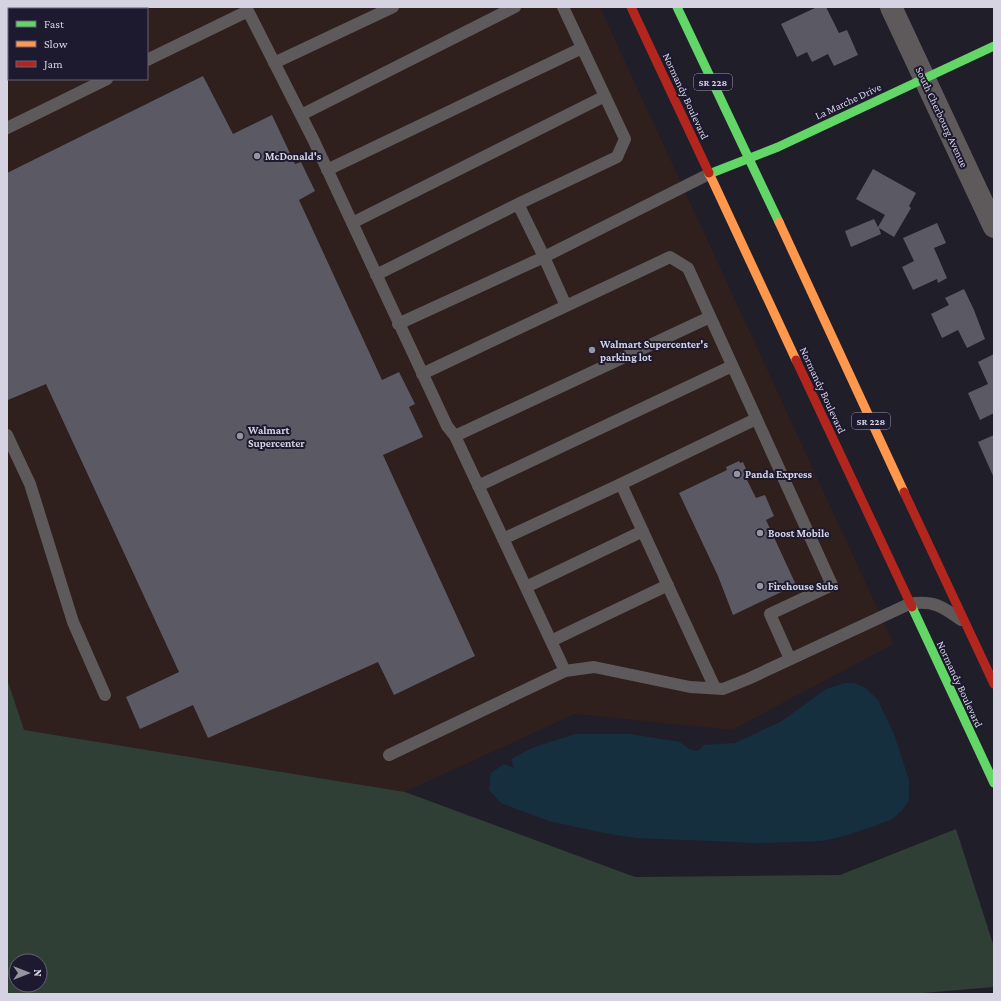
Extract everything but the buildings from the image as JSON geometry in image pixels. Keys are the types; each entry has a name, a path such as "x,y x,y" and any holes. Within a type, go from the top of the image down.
{"main road":[{"name":"Normandy Boulevard","path":"631,7 994,783"},
{"name":"SR 228","path":"677,7 994,684"},
{"name":"La Marche Drive","path":"710,174 778,146 994,46"}],"street":[{"name":"South Cherbourg Avenue","path":"890,7 994,227"}],"lane":[{"path":"274,63 393,7"},
{"path":"301,114 515,7"},
{"path":"376,275 617,156 625,139 563,7"},
{"path":"148,59 250,8 274,63 301,114 398,324 447,426 455,436 565,671"},
{"path":"327,170 582,48"},
{"path":"7,128 105,80"},
{"path":"352,223 604,96"},
{"path":"398,324 544,257 710,174"},
{"path":"518,204 566,306"},
{"path":"422,374 670,257 688,268 832,585 770,614 790,659"},
{"path":"455,436 710,317"},
{"path":"478,486 732,366"},
{"path":"503,539 622,484 756,419"},
{"path":"7,435 30,484 73,622 105,695"},
{"path":"622,484 715,688"},
{"path":"526,587 643,531"},
{"path":"551,641 668,585"},
{"path":"389,755 565,671 594,667 690,687 723,689 748,679 909,604 923,602 939,606 966,624"}],"shaded area":[{"path":"7,7 600,7 894,644 732,730 575,714 405,792 24,730 7,679"}],"green space":[{"path":"7,679 24,730 405,792 635,877 840,875 956,829 994,947 994,987 911,994 7,994"}],"water":[{"path":"845,683 854,683 866,688 878,700 894,734 909,780 909,800 902,811 891,820 851,834 823,841 758,843 637,838 609,834 549,821 501,803 489,790 491,773 504,764 514,768 511,759 532,748 575,734 630,734 680,742 689,749 698,751 704,745 735,743 782,721 826,689"}],"traffic: fast":[{"path":"677,7 779,222"},
{"path":"709,174 778,147 994,46"},
{"path":"912,607 994,783"}],"traffic: slow":[{"path":"709,173 796,360"},
{"path":"779,222 904,492"}],"traffic: jam":[{"path":"631,7 709,173"},
{"path":"796,360 912,607"},
{"path":"904,492 994,684"}],"place":[{"name":"McDonald's","path":"257,156"},
{"name":"Walmart Supercenter's parking lot","path":"592,350"},
{"name":"Walmart Supercenter","path":"240,436"},
{"name":"Panda Express","path":"737,474"},
{"name":"Boost Mobile","path":"760,533"},
{"name":"Firehouse Subs","path":"760,586"}]}
